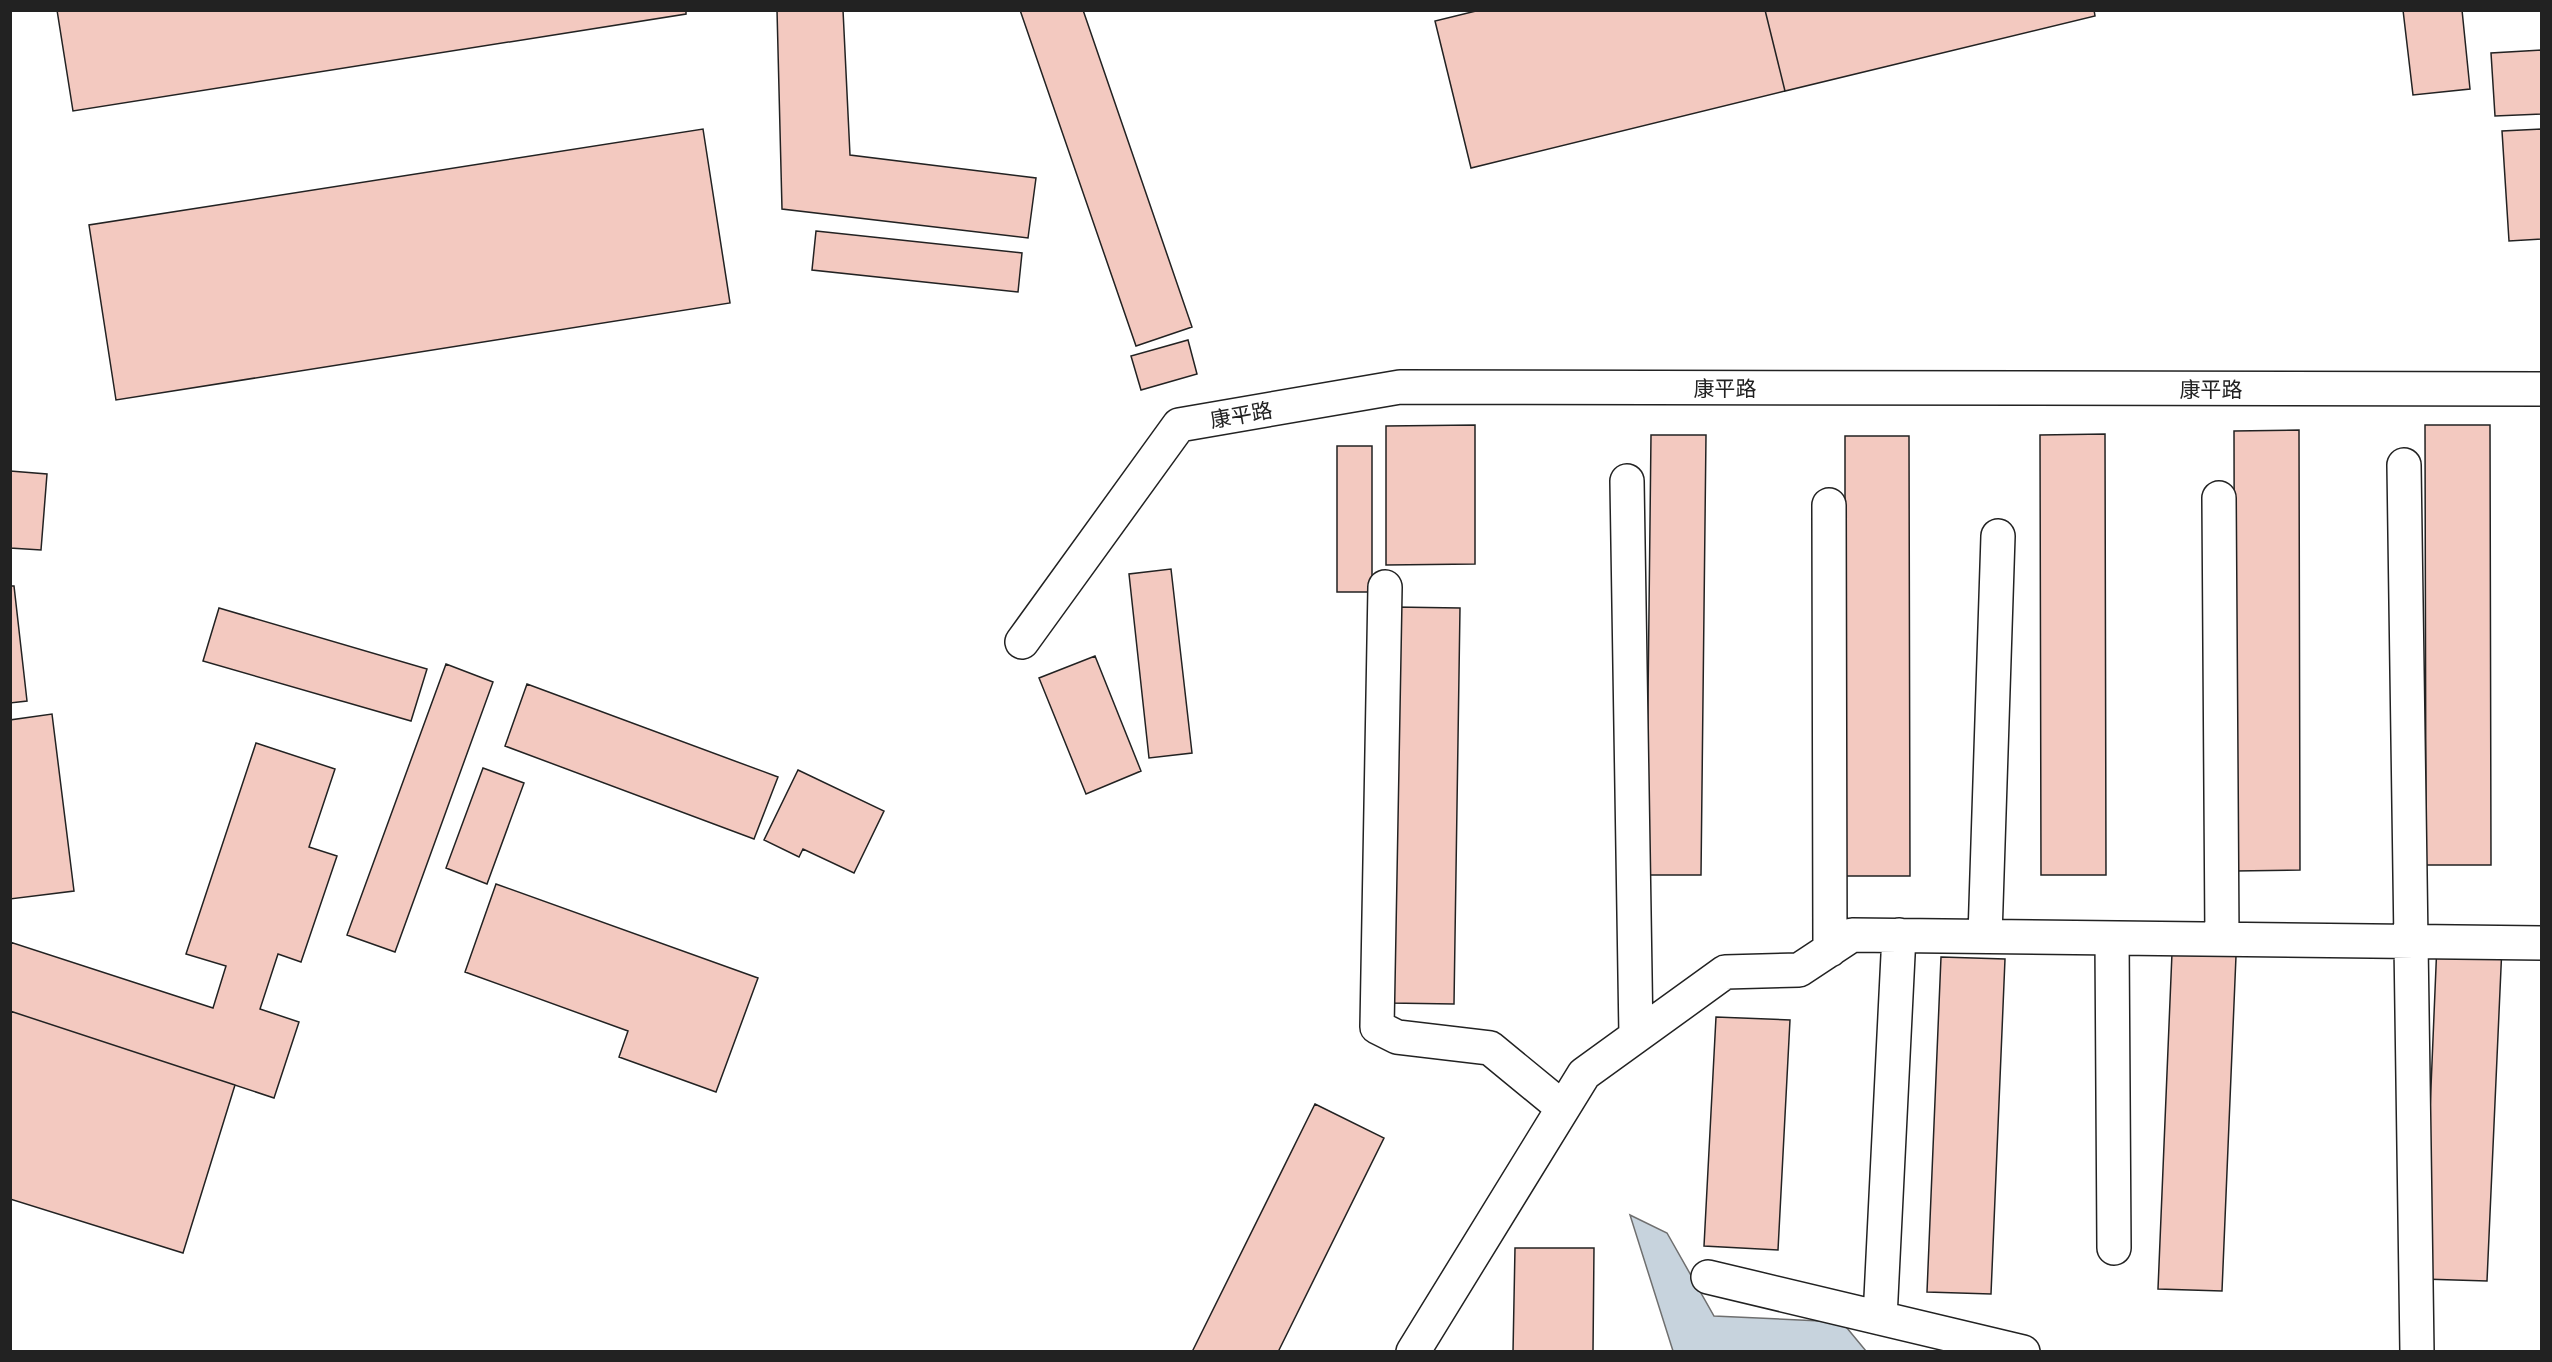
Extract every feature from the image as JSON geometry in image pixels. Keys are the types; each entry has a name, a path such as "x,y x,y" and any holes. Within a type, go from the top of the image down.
{"street":[{"name":"康平路","path":"1022,642 1179,425 1400,387 2541,389"},
{"path":"2404,465 2417,1352"},
{"path":"1627,481 1636,1036"},
{"path":"2219,498 2222,939"},
{"path":"1829,505 1830,950"},
{"path":"1985,936 1998,536"},
{"path":"1385,587 1377,1027 1397,1037 1490,1048 1563,1108"},
{"path":"1413,1352 1584,1074 1725,972 1799,970 1852,935 2541,943"},
{"path":"1880,1318 1899,935"},
{"path":"2112,938 2114,1248"},
{"path":"1708,1277 2023,1352"}],"shaded area":[{"path":"1630,1215 1667,1233 1714,1316 1842,1322 1866,1351 1673,1351"}],"building":[{"path":"57,10 686,10 686,14 73,111"},
{"path":"777,10 843,10 850,155 1036,178 1028,238 782,209"},
{"path":"1020,10 1083,10 1192,327 1136,346"},
{"path":"1480,10 1765,10 1785,91 1471,168 1435,21"},
{"path":"1765,10 2094,10 2095,16 1785,91"},
{"path":"2403,10 2462,10 2470,89 2413,95"},
{"path":"2542,50 2542,114 2495,116 2491,53"},
{"path":"703,129 730,303 116,400 89,225"},
{"path":"2542,129 2542,239 2509,241 2502,131"},
{"path":"816,231 1022,253 1018,292 812,270"},
{"path":"1188,340 1197,374 1141,390 1131,356"},
{"path":"1475,425 1475,564 1386,565 1386,426"},
{"path":"2425,425 2490,425 2491,865 2426,865"},
{"path":"2299,430 2300,870 2235,871 2234,431"},
{"path":"2105,434 2106,875 2041,875 2040,435"},
{"path":"1651,435 1706,435 1701,875 1646,875"},
{"path":"1845,436 1909,436 1910,876 1845,876"},
{"path":"1337,446 1372,446 1372,592 1337,592"},
{"path":"10,471 47,474 41,550 10,548"},
{"path":"1171,569 1192,753 1149,758 1129,574"},
{"path":"10,586 14,586 27,701 10,703"},
{"path":"1394,607 1460,608 1454,1004 1389,1003"},
{"path":"219,608 427,669 411,721 203,661"},
{"path":"1095,656 1141,771 1086,794 1039,678"},
{"path":"446,664 493,682 395,952 347,935"},
{"path":"527,684 778,777 754,839 505,746"},
{"path":"52,714 74,891 10,899 10,720"},
{"path":"256,743 335,769 309,847 337,856 301,962 278,954 260,1009 299,1022 274,1098 10,1011 10,942 213,1008 226,966 186,954"},
{"path":"483,768 524,783 487,884 446,868"},
{"path":"798,770 884,811 854,873 803,849 799,857 764,840"},
{"path":"496,884 758,978 716,1092 619,1057 628,1031 465,972"},
{"path":"2437,943 2502,946 2487,1281 2423,1279"},
{"path":"2172,953 2236,956 2222,1291 2158,1289"},
{"path":"1941,957 2005,959 1991,1294 1927,1292"},
{"path":"10,1011 235,1085 183,1253 10,1199"},
{"path":"1716,1017 1790,1020 1778,1250 1704,1246"},
{"path":"1315,1104 1384,1138 1278,1352 1192,1352"},
{"path":"1515,1248 1594,1248 1593,1352 1513,1352"}]}
